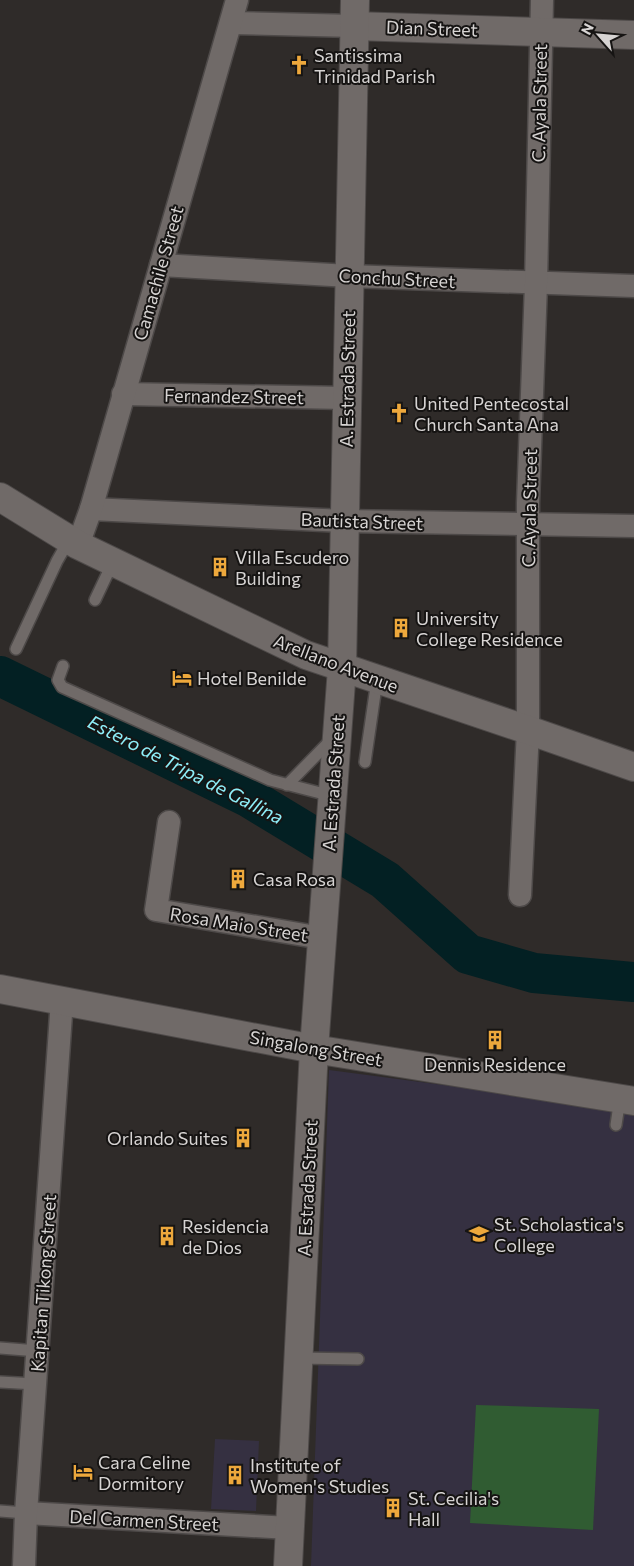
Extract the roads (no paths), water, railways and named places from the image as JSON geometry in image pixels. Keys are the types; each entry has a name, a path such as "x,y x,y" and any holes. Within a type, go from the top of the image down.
{"street":[{"name":"Camachile Street","path":"74,542 90,509 237,0"},
{"name":"C. Ayala Street","path":"520,895 528,730 528,524 536,284 542,0"},
{"name":"Dian Street","path":"231,23 355,13 540,31 634,36"},
{"name":"A. Estrada Street","path":"288,1566 314,1049 342,668 355,13"},
{"name":"Conchu Street","path":"161,265 349,276 634,286"},
{"name":"Fernandez Street","path":"122,394 346,398"},
{"name":"Arellano Avenue","path":"0,496 74,542 306,655 634,767"},
{"name":"Bautista Street","path":"90,509 344,521 634,526"},
{"name":"Rosa Maio Street","path":"169,822 156,910 322,938"},
{"name":"Singalong Street","path":"0,989 314,1049 627,1100"},
{"name":"Kapitan Tikong Street","path":"24,1566 62,1000"},
{"name":"Del Carmen Street","path":"26,1514 289,1528"}],"lane":[{"path":"16,649 58,561 74,542"},
{"path":"95,600 114,562"},
{"path":"63,666 58,680 62,687 270,780 332,796"},
{"path":"365,762 377,680"},
{"path":"287,785 336,734"},
{"path":"616,1125 627,1100"},
{"path":"0,1348 38,1351"},
{"path":"298,1358 358,1359"},
{"path":"0,1382 36,1384"},
{"name":"Del Carmen Street","path":"0,1511 26,1514"}],"waterway":[{"name":"Estero de Tripa de Gallina","path":"0,676 248,797 385,880 468,954 534,973 634,982"}],"place":[{"name":"Santissima Trinidad Parish","path":"299,65"},
{"name":"United Pentecostal Church Santa Ana","path":"399,413"},
{"name":"Villa Escudero Building","path":"220,567"},
{"name":"University College Residence","path":"401,628"},
{"name":"Hotel Benilde","path":"182,678"},
{"name":"Casa Rosa","path":"238,879"},
{"name":"Dennis Residence","path":"495,1040"},
{"name":"Orlando Suites","path":"243,1138"},
{"name":"St. Scholastica's College","path":"479,1234"},
{"name":"Residencia de Dios","path":"167,1236"},
{"name":"Cara Celine Dormitory","path":"83,1472"},
{"name":"Institute of Women's Studies","path":"235,1475"},
{"name":"St. Cecilia's Hall","path":"393,1508"}]}
